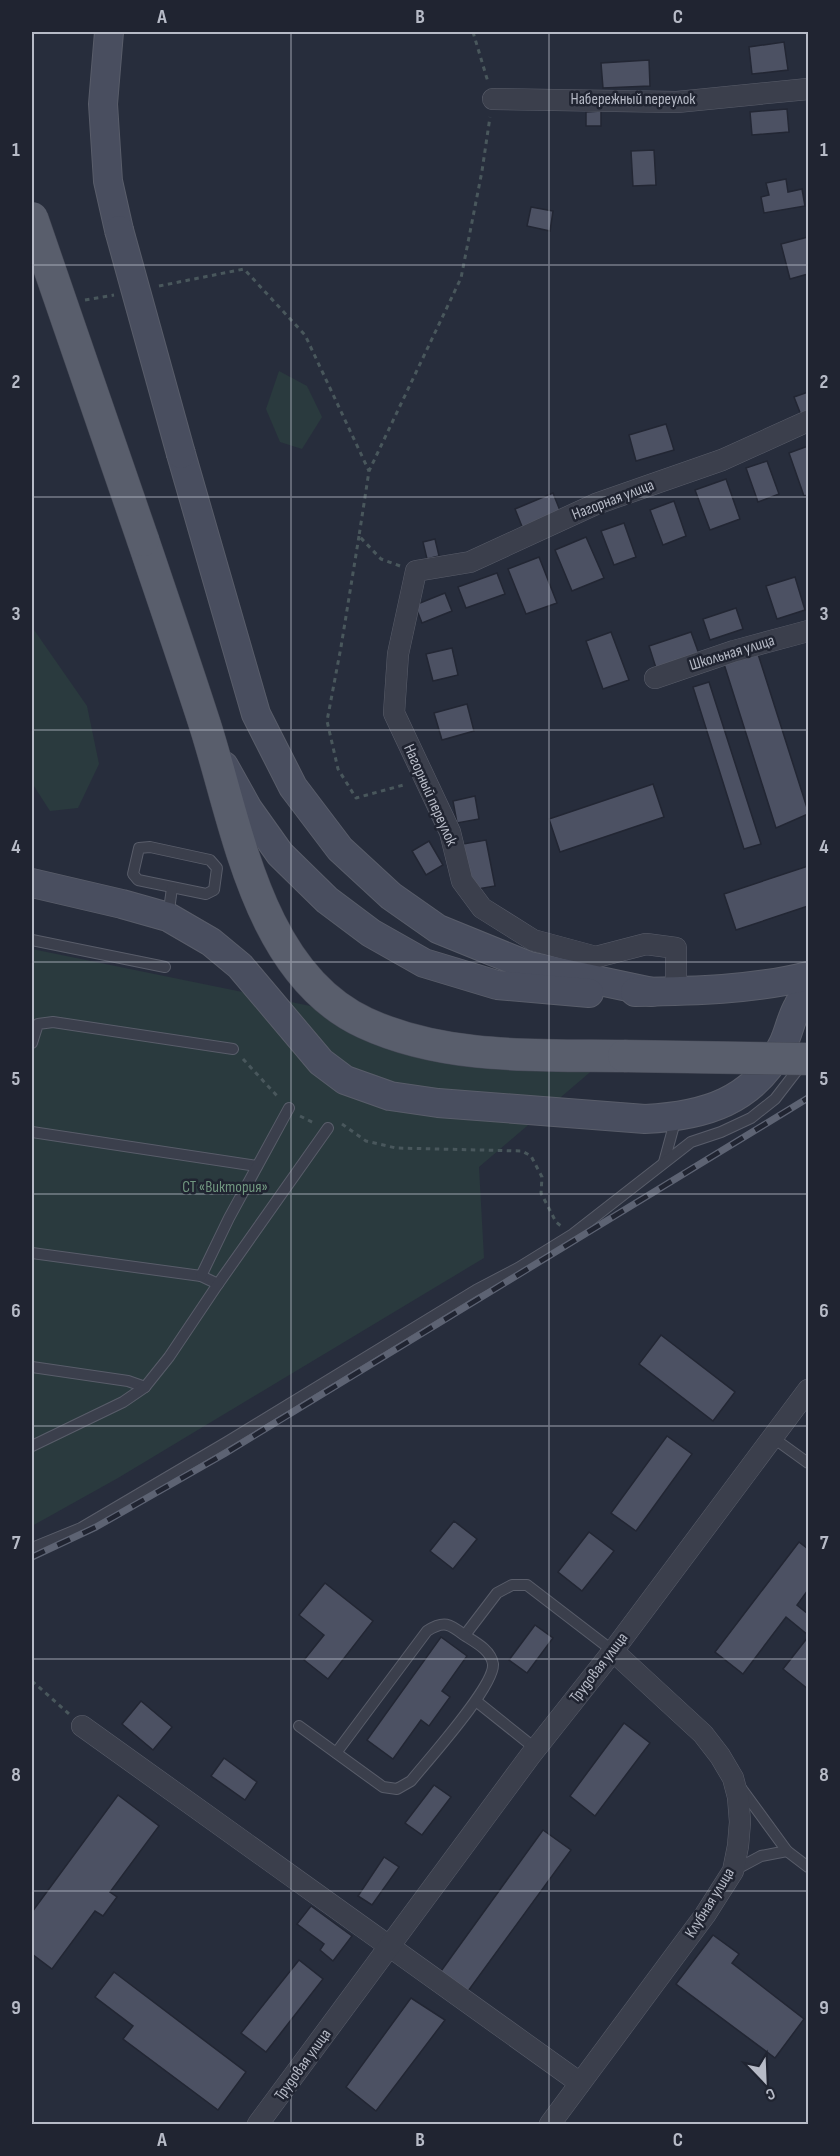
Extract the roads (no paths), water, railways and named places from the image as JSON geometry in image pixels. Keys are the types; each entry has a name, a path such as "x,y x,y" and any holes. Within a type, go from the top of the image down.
{"main road":[{"path":"32,218 205,726 256,894 298,969 324,997 363,1023 413,1041 474,1051 808,1059"}],"street":[{"path":"109,32 103,104 108,181 119,230 256,714 293,787 340,849 391,896 438,929 530,966 664,992"},
{"name":"Набережный переулок","path":"493,99 677,102 808,89"},
{"name":"Нагорная улица","path":"416,571 470,562 596,504 722,460 808,421"},
{"name":"Нагорный переулок","path":"416,571 398,654 394,713 450,832 462,881 482,908 534,940 596,957 646,944 676,948 664,992"},
{"name":"Школьная улица","path":"655,678 734,651 808,631"},
{"path":"205,726 233,783 280,854 327,900 371,933 424,963 496,985 577,994 737,988 808,976"},
{"path":"32,884 168,917 211,942 240,966 321,1062 345,1080 390,1096 438,1103 645,1119 702,1112 733,1100 758,1080 783,1045 797,1007 808,990"},
{"name":"Трудовая улица","path":"258,2124 536,1749 613,1651 808,1390"},
{"name":"Клубная улица","path":"549,2124 705,1915 733,1871 741,1822 734,1778 720,1756 703,1734 613,1651"},
{"path":"82,1726 580,2083"}],"lane":[{"path":"150,847 210,860 217,868 214,890 206,894 172,888 138,880 133,874 139,848 150,847"},
{"path":"168,917 172,888"},
{"path":"32,940 165,967"},
{"path":"32,1043 38,1024 53,1022 233,1049"},
{"path":"32,1548 81,1528 573,1234 691,1142 721,1132 751,1118 775,1099 808,1054"},
{"path":"201,1276 229,1218 289,1108"},
{"path":"664,1162 676,1117"},
{"path":"32,1446 123,1402 145,1387 169,1357 328,1128"},
{"path":"32,1132 257,1166"},
{"path":"32,1253 201,1276 218,1284"},
{"path":"32,1367 128,1381 145,1387"},
{"path":"772,1437 808,1463"},
{"path":"465,1635 497,1593 512,1585 527,1586 613,1651"},
{"path":"299,1726 336,1754 383,1787 397,1789 411,1781 476,1701 491,1677 493,1663 485,1649 450,1624 436,1625 427,1631 336,1754"},
{"path":"476,1701 536,1749"},
{"path":"734,1778 787,1851 808,1867"},
{"path":"733,1871 761,1856 787,1851"}],"railway":[{"path":"32,1557 96,1527 224,1454 808,1098"}],"park label":[{"name":"СТ «Виктория»","path":"225,1187"}]}
